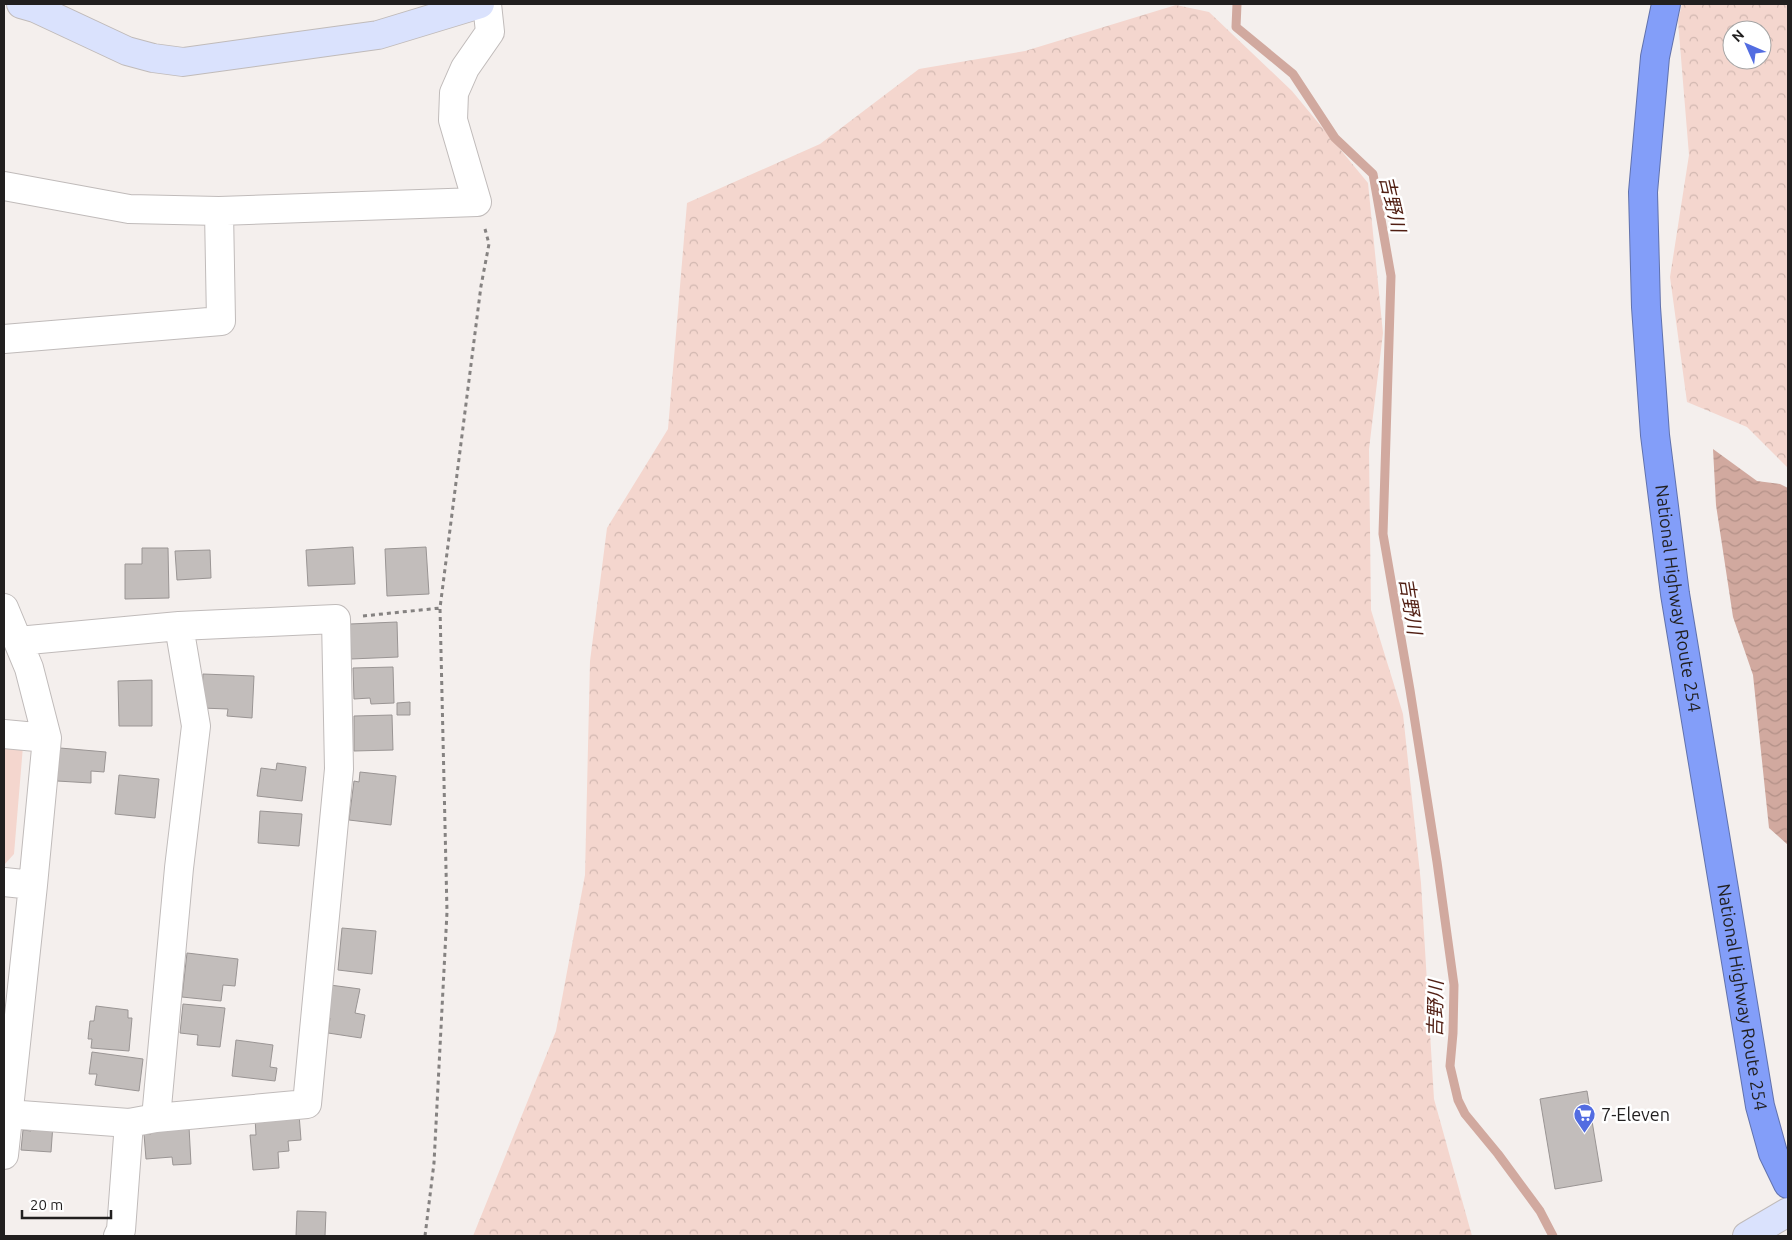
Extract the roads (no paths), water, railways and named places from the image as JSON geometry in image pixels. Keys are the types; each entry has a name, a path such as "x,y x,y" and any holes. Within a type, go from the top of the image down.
{"highway":[{"name":"National Highway Route 254","path":"1666,4 1656,57 1643,192 1646,307 1655,435 1675,594 1760,1106 1773,1153 1788,1184"}],"street":[{"path":"21,4 35,8 127,51 153,58 183,62 378,35 480,4"},
{"path":"4,186 129,209 219,211 477,202 453,120 454,93 466,68 490,32 487,4"},
{"path":"4,339 221,321 219,211"},
{"path":"4,608 29,668 47,738 4,1155"},
{"path":"7,1114 129,1123 156,1118 307,1104 340,769 336,619 179,626 18,641"},
{"path":"156,1118 179,868 196,726 179,626"},
{"path":"4,734 47,738"},
{"path":"4,882 33,886"},
{"path":"118,1236 121,1230 129,1123"},
{"path":"1747,1236 1788,1212"}],"water":[{"path":"1713,449 1757,481 1780,484 1788,488 1788,845 1769,828 1753,675 1733,617 1716,505"}],"waterway":[{"name":"吉野川","path":"1237,4 1236,27 1293,74 1335,138 1373,174 1391,276 1383,534 1410,690 1454,985 1450,1066 1458,1100 1465,1114 1498,1154 1540,1211 1553,1236"}],"place":[{"name":"7-Eleven","path":"1585,1134"}]}
